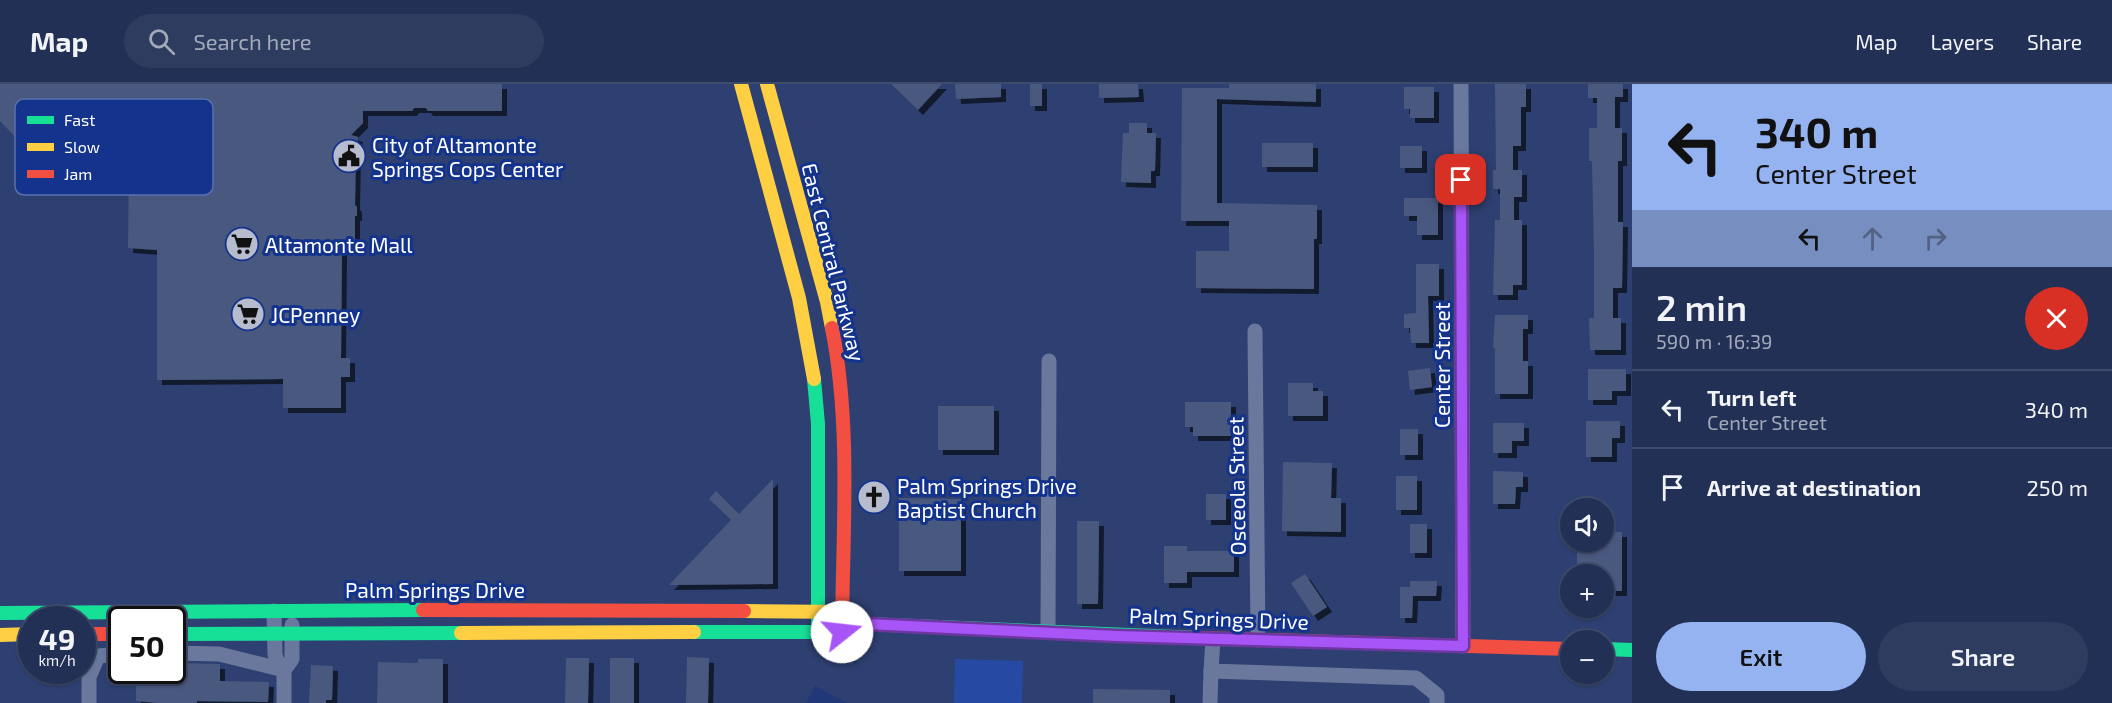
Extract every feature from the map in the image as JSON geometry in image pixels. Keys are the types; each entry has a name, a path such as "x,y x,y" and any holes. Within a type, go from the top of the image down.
{"main road":[{"name":"East Central Parkway","path":"741,84 799,298 815,384 818,424 818,632"},
{"name":"East Central Parkway","path":"767,84 827,302 840,370 844,434 842,632"},
{"name":"Palm Springs Drive","path":"0,614 504,610 818,611 843,612 866,624"},
{"name":"Palm Springs Drive","path":"186,634 842,632 866,624 1213,639 1560,649"},
{"path":"0,635 18,634"},
{"path":"1614,649 1632,650"}],"street":[{"name":"Center Street","path":"1461,84 1463,646"},
{"name":"Osceola Street","path":"1256,331 1258,640"},
{"path":"1048,632 1049,361"},
{"path":"274,611 277,663 284,669"},
{"path":"284,703 284,669 292,659 293,611"},
{"path":"1210,703 1213,639"},
{"path":"186,653 219,654 284,669"},
{"path":"89,703 89,677 98,656 108,655"},
{"path":"1211,671 1416,678 1437,694 1437,703"}],"shaded area":[{"path":"955,659 1023,661 1022,703 954,703"},
{"path":"815,686 847,703 806,703"}],"building":[{"name":"Altamonte Mall","path":"0,84 502,84 502,111 428,111 426,108 414,108 412,111 363,111 363,123 351,135 358,137 355,205 357,216 355,216 355,239 357,240 355,250 342,250 341,358 350,358 350,377 341,377 341,408 283,408 283,379 157,380 157,250 128,248 129,195 213,195 213,99 15,99 15,137 0,121"},
{"path":"891,84 942,84 918,110"},
{"path":"955,84 1001,84 1001,97 956,99"},
{"path":"1030,84 1042,84 1042,106 1030,106"},
{"path":"1099,84 1138,84 1139,97 1099,98"},
{"path":"1229,84 1316,84 1316,102 1217,99 1217,203 1317,205 1314,289 1196,288 1196,251 1229,251 1229,221 1181,221 1182,88 1229,88"},
{"path":"1495,84 1526,84 1526,107 1521,107 1521,146 1513,146 1513,170 1522,170 1522,197 1514,197 1514,220 1522,220 1522,285 1513,285 1513,295 1493,295 1495,220 1500,220 1500,189 1493,189 1493,170 1496,170"},
{"path":"1588,84 1623,84 1623,97 1615,97 1615,128 1622,128 1622,161 1618,161 1618,222 1623,222 1622,288 1613,288 1613,318 1621,318 1621,350 1590,350 1589,318 1594,318 1594,255 1589,128 1597,128 1597,98 1588,98"},
{"path":"1404,87 1434,87 1434,118 1410,118 1410,109 1404,109"},
{"path":"1129,123 1147,123 1147,133 1156,133 1155,171 1151,171 1151,183 1121,182 1123,133 1129,133"},
{"path":"1262,143 1313,143 1313,167 1262,167"},
{"path":"1400,146 1422,146 1422,168 1400,168"},
{"path":"1404,198 1438,198 1438,235 1417,235 1417,216 1404,216"},
{"path":"1416,264 1439,264 1439,296 1428,296 1429,343 1411,343 1410,328 1404,328 1404,314 1416,313"},
{"path":"1495,315 1528,315 1528,329 1523,329 1523,361 1528,361 1528,394 1495,394 1495,348 1493,348"},
{"path":"1430,368 1432,387 1410,390 1408,371"},
{"path":"1588,369 1626,369 1626,391 1612,391 1612,400 1588,400"},
{"path":"1288,383 1313,383 1313,391 1323,391 1323,416 1288,416"},
{"path":"1185,402 1231,402 1231,436 1193,436 1193,427 1185,427"},
{"path":"938,406 994,406 994,450 938,450"},
{"path":"1586,421 1620,421 1620,438 1612,438 1612,457 1586,457"},
{"path":"1493,423 1524,423 1524,441 1512,441 1512,453 1493,453"},
{"path":"1400,429 1418,429 1418,455 1400,455"},
{"path":"1283,462 1332,463 1331,498 1341,498 1341,532 1282,531"},
{"path":"1493,471 1523,472 1523,487 1516,487 1515,504 1493,504"},
{"path":"1396,476 1417,476 1417,510 1396,510"},
{"path":"773,479 773,584 669,585 731,520 709,499 716,491 739,514"},
{"path":"1206,494 1226,494 1226,520 1206,520"},
{"path":"899,498 961,499 961,571 899,571"},
{"path":"1077,521 1099,521 1098,604 1077,604"},
{"path":"1410,524 1427,524 1427,553 1410,553"},
{"path":"1614,532 1622,532 1622,591 1614,591 1614,564 1577,564 1577,552 1614,552"},
{"path":"1164,546 1187,546 1187,551 1234,551 1234,572 1187,572 1187,583 1164,583"},
{"path":"1305,574 1327,607 1313,616 1291,583"},
{"path":"1410,581 1437,581 1436,596 1413,596 1412,618 1400,618 1400,587 1410,587"},
{"path":"687,657 709,658 708,703 686,703"},
{"path":"566,658 589,658 588,703 565,703"},
{"path":"610,658 634,658 634,703 610,703"},
{"path":"418,659 443,659 443,703 377,703 378,662 418,663"},
{"path":"186,663 220,664 220,681 269,682 268,702 159,703 136,701 136,684 186,684"},
{"path":"311,665 333,666 332,700 326,700 326,703 309,703"},
{"path":"1093,689 1170,690 1170,703 1093,703"}],"traffic: fast":[{"path":"814,379 818,424 818,623"},
{"path":"0,613 423,610"},
{"path":"694,632 842,632 866,624 1200,638"},
{"path":"186,634 461,633"},
{"path":"1614,649 1632,650"}],"traffic: slow":[{"path":"741,84 799,298 814,379"},
{"path":"767,84 827,302 832,328"},
{"path":"744,611 843,612 866,624"},
{"path":"461,633 694,632"},
{"path":"0,635 18,634"}],"traffic: jam":[{"path":"832,328 838,365 844,439 842,626"},
{"path":"423,610 744,611"},
{"path":"96,634 108,634"},
{"path":"1200,638 1560,649"}],"place":[{"name":"City of Altamonte Springs Cops Center","path":"349,156"},
{"name":"Altamonte Mall","path":"242,244"},
{"name":"JCPenney","path":"248,314"},
{"name":"Palm Springs Drive Baptist Church","path":"874,497"}],"route":[{"path":"842,632 866,624 1117,636 1463,646 1461,180"}]}
